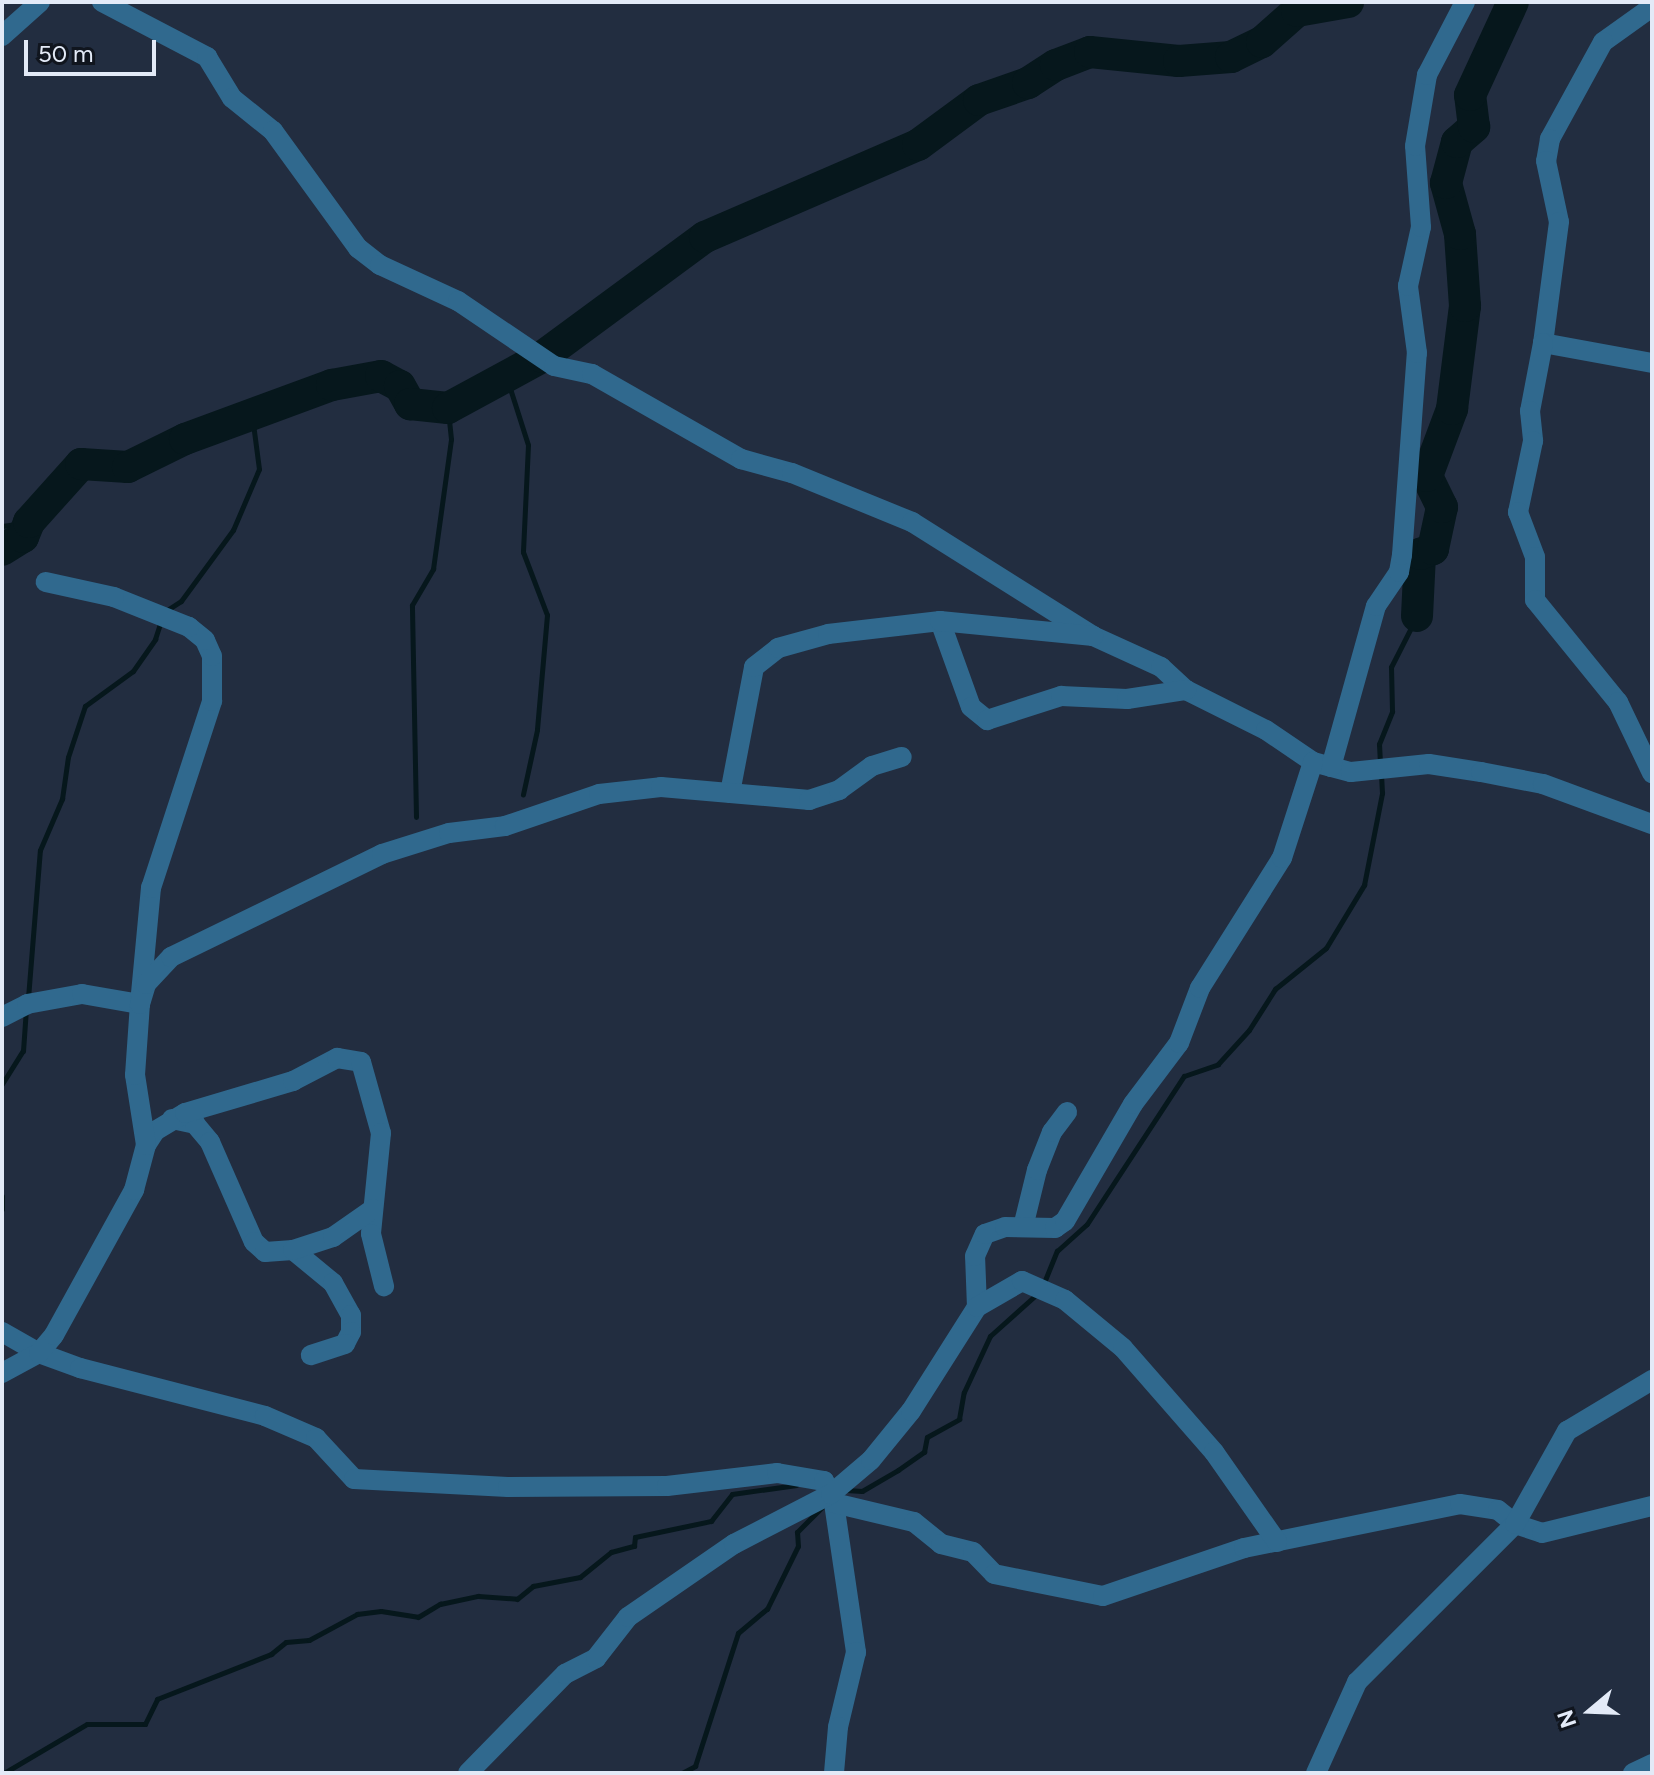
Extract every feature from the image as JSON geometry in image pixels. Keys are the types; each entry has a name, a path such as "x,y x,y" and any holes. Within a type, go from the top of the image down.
{"street":[{"path":"2,36 40,2"},
{"path":"102,2 207,57 232,98 273,131 333,209 343,230 380,265 458,301 554,366 592,374 722,451 912,522 1093,636 1161,667 1186,690 1266,730 1322,765 1372,772 1429,764 1543,784 1652,824"},
{"path":"977,1307 975,1256 985,1234 1023,1227 1055,1228 1065,1221 1133,1104 1179,1043 1200,988 1282,858 1322,765 1376,606 1399,572 1417,353 1408,286 1421,227 1415,146 1427,75 1465,2"},
{"path":"1652,7 1603,42 1550,139 1546,161 1559,222 1543,343 1530,411 1533,441 1518,512 1535,557 1535,600 1618,702 1652,773"},
{"path":"1543,343 1652,363"},
{"path":"2,1373 39,1353 113,1235 134,1190 146,1145 135,1075 151,888 212,701 212,656 205,640 163,614 114,597 46,582"},
{"path":"730,793 748,683 764,655 828,634 940,621 1093,636"},
{"path":"940,621 971,707 987,720 1061,696 1127,699 1186,690"},
{"path":"140,1004 146,984 171,957 393,850 449,833 505,826 599,794 661,787 824,798 872,766 902,757"},
{"path":"2,1017 27,1004 82,994 140,1004"},
{"path":"146,1145 170,1120 293,1081 337,1058 361,1062 381,1133 371,1234 384,1286"},
{"path":"1023,1227 1037,1170 1052,1132 1067,1112"},
{"path":"170,1120 195,1124 210,1142 254,1242 265,1252 293,1250 333,1237 373,1209"},
{"path":"293,1250 333,1283 351,1315 345,1344 311,1355"},
{"path":"468,1773 565,1674 596,1658 628,1617 734,1544 833,1498 871,1460 911,1411 977,1307 1022,1281 1065,1300 1123,1348 1214,1452 1277,1542"},
{"path":"2,1332 39,1353 197,1401 265,1416 316,1438 354,1479 508,1487 667,1486 790,1474 824,1481 833,1498 856,1652 838,1727 834,1773"},
{"path":"1316,1773 1357,1682 1515,1524 1567,1431 1652,1380"},
{"path":"833,1498 914,1522 941,1544 973,1552 994,1574 1095,1596 1277,1542 1460,1504 1498,1510 1515,1524 1542,1533 1652,1506"},
{"path":"1633,1773 1652,1764"}],"waterway":[{"path":"2,550 23,537 29,522 81,464 128,467 185,439 332,385 381,376 400,386 410,404 448,408 542,357 705,237 918,145 979,100 1028,83 1056,65 1090,52 1179,61 1231,57 1262,42 1297,11 1348,2"},
{"path":"1417,616 1420,554 1433,549 1442,507 1427,476 1452,409 1465,306 1460,234 1446,183 1457,142 1474,127 1470,95 1513,2"},
{"path":"507,379 528,445 523,552 547,615 537,730 523,794"},
{"path":"416,817 412,605 433,569 451,439 448,408"},
{"path":"164,612 181,601 233,530 259,469 252,416"},
{"path":"2,526 29,522"},
{"path":"1380,763 1379,744 1392,711 1391,667 1417,616"},
{"path":"28,998 40,850 62,799 68,757 85,706 133,671 155,639 161,621"},
{"path":"1043,1285 1057,1251 1087,1224 1184,1076 1218,1064 1249,1030 1275,989 1326,948 1364,885 1382,793 1381,773"},
{"path":"2,1084 23,1051 26,1012"},
{"path":"2,1196 2,1209"},
{"path":"846,1490 862,1491 898,1470 924,1452 927,1437 959,1419 964,1392 990,1336 1037,1294"},
{"path":"4,1773 87,1724 145,1724 157,1699 271,1654 286,1642 309,1640 357,1614 381,1611 418,1617 440,1604 478,1596 517,1599 533,1586 580,1577 611,1552 634,1546 635,1537 711,1521 732,1494 796,1485"},
{"path":"682,1773 695,1766 738,1633 767,1609 798,1546 797,1532 824,1505"}]}
